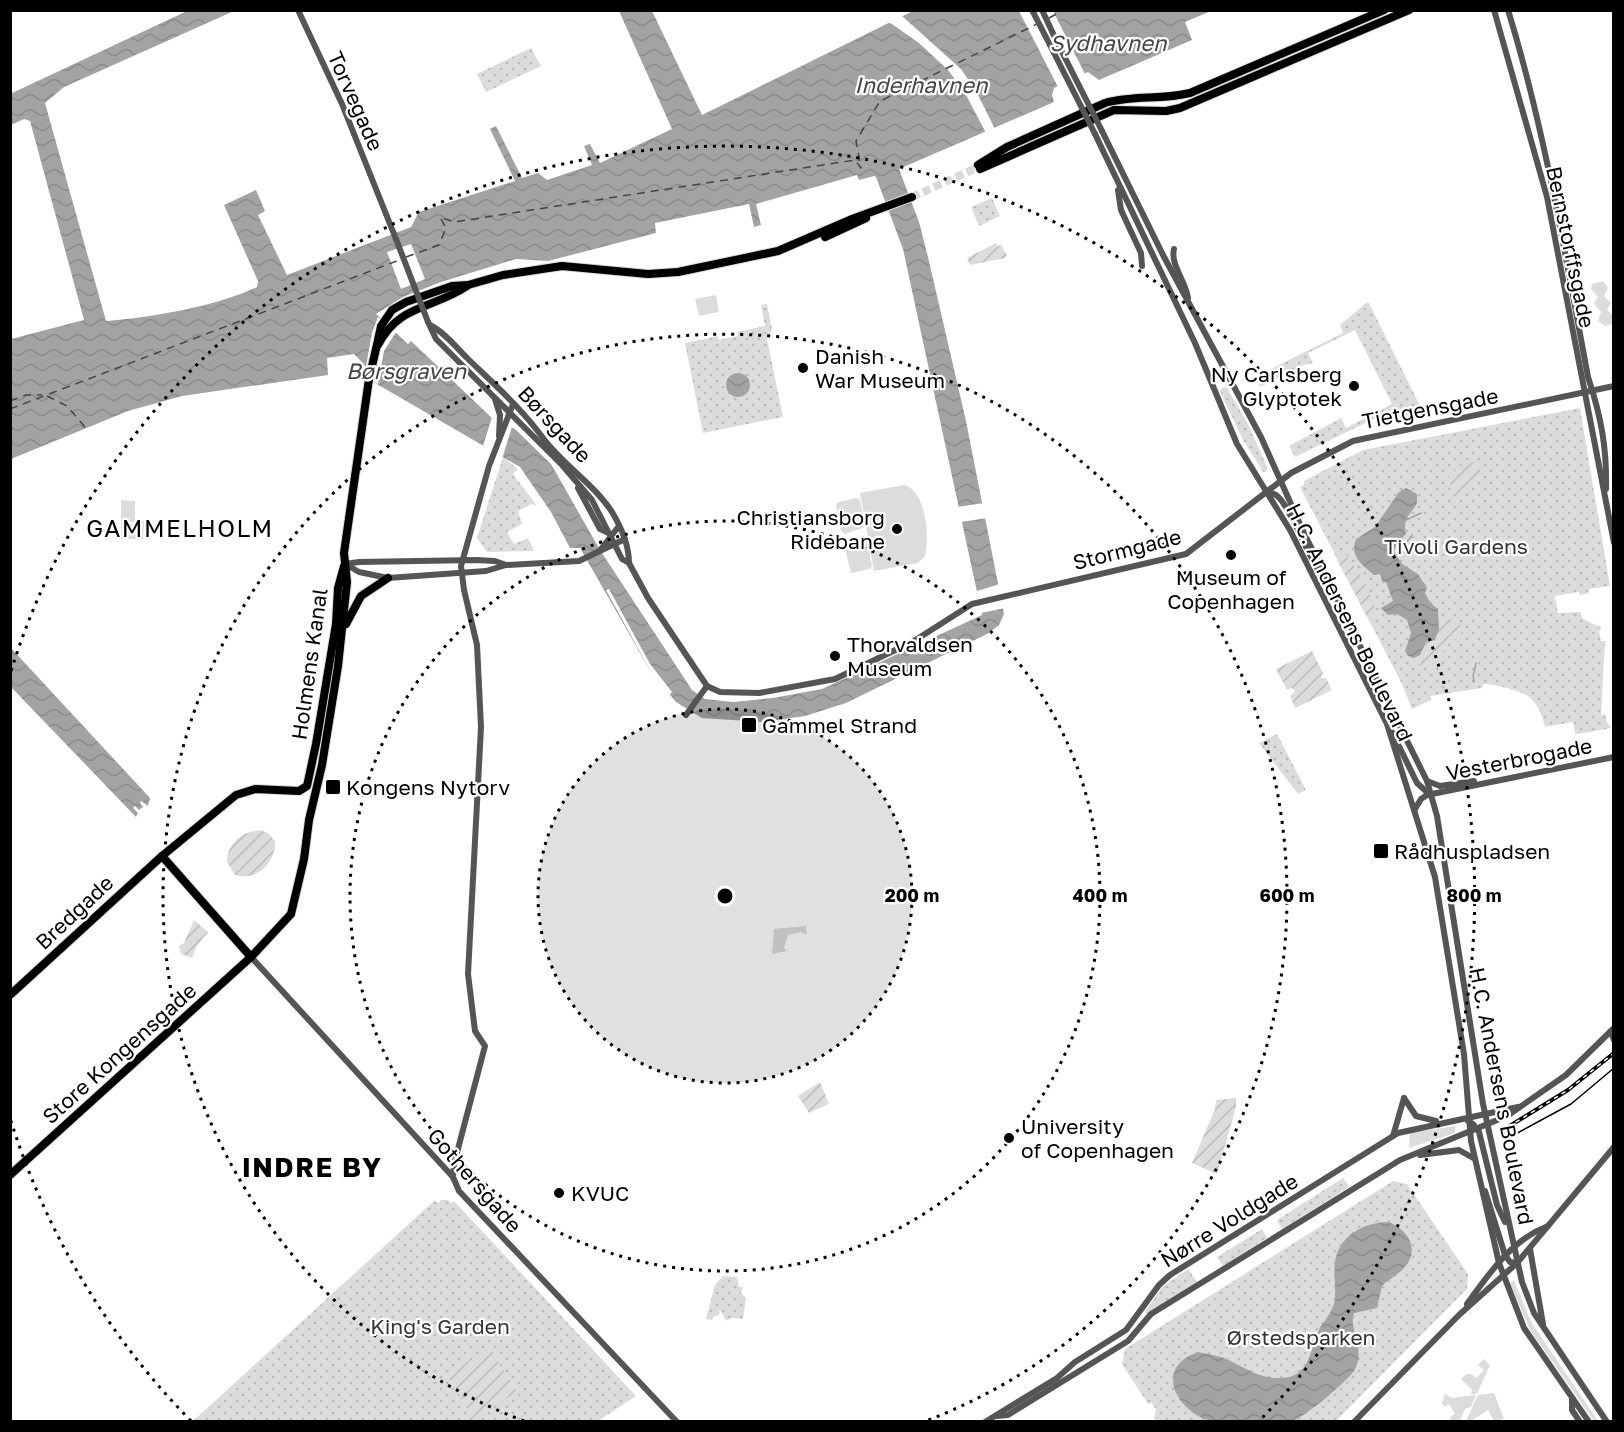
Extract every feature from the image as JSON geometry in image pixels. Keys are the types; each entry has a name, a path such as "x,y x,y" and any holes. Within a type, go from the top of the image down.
{"main road":[{"path":"1384,10 1190,93 1161,99 1113,101 1007,147 979,167 1119,109 1166,111 1180,108 1409,10"},
{"path":"345,564 369,379 376,349 386,324 406,312 455,294 468,285 503,275 584,267 648,274 678,272 775,253 856,217 911,198"},
{"name":"Holmens Kanal","path":"310,816 322,765 344,631 347,582 345,564"},
{"name":"Holmens Kanal","path":"302,790 308,784 312,769 336,624 338,588 345,564"},
{"path":"344,631 361,596 388,578"},
{"path":"255,789 302,790 308,801 310,816 294,908 288,919 251,957 162,856 236,795 255,789"},
{"name":"Bredgade","path":"10,994 162,856"},
{"name":"Store Kongensgade","path":"10,1175 251,957"}],"street":[{"name":"Torvegade","path":"298,10 342,104 429,323"},
{"path":"1032,10 1099,133"},
{"path":"1042,10 1099,133"},
{"name":"Bernstorffsgade","path":"1494,10 1547,197 1614,543"},
{"name":"Bernstorffsgade","path":"1508,10 1523,59 1548,166 1593,392 1599,408 1604,439 1605,492"},
{"name":"H.C. Andersens Boulevard","path":"1099,133 1117,183 1195,343 1229,428 1290,530 1387,724 1435,877 1464,1054 1475,1160 1499,1263 1524,1328 1571,1397"},
{"name":"H.C. Andersens Boulevard","path":"1099,133 1237,389 1335,596 1427,782 1446,876 1487,1125 1517,1263 1526,1295 1544,1328 1607,1422"},
{"path":"1117,183 1120,210 1141,253 1142,266"},
{"path":"1174,249 1174,258 1184,280 1188,301"},
{"name":"Børsgade","path":"429,323 436,339 494,396 592,500 622,559 629,563"},
{"name":"Børsgade","path":"429,323 538,428 543,438 592,485 619,525 629,552 629,563 648,598 707,686"},
{"name":"Tietgensgade","path":"1266,493 1281,480 1357,440 1614,386"},
{"path":"494,396 500,412 499,436"},
{"path":"453,1177 453,1164 485,1046 474,1025 468,974 481,727 477,645 461,572 462,560 493,453 499,436 507,424 513,404"},
{"path":"1266,493 1274,494 1286,507 1314,567 1335,596"},
{"name":"Stormgade","path":"707,686 720,692 753,693 829,681 911,643 961,609 979,602 1186,554 1266,493"},
{"path":"601,549 619,525"},
{"path":"601,549 625,539"},
{"name":"Holmens Kanal","path":"345,564 359,572 388,578 491,570 506,565 571,562 585,558 601,549"},
{"name":"Holmens Kanal","path":"345,564 491,560 506,565"},
{"path":"688,712 707,686"},
{"path":"1387,724 1402,747 1420,787 1431,794"},
{"name":"Vesterbrogade","path":"1431,794 1614,757"},
{"path":"1427,782 1440,786 1487,782"},
{"path":"1415,810 1420,799 1431,794"},
{"path":"1435,877 1446,876"},
{"name":"Gothersgade","path":"251,957 453,1177 459,1191 677,1422"},
{"path":"1473,1126 1487,1125 1521,1106 1566,1075 1612,1029"},
{"path":"1612,1029 1614,1040"},
{"path":"1393,1136 1404,1098 1409,1109 1419,1118 1449,1122"},
{"path":"1413,1155 1473,1126 1485,1114 1521,1106"},
{"name":"Nørre Voldgade","path":"985,1422 1126,1330 1159,1285 1170,1275 1393,1136 1405,1130 1461,1120 1473,1126"},
{"path":"1473,1126 1497,1204 1511,1234"},
{"path":"1354,1422 1459,1315 1517,1263 1613,1147"},
{"path":"1413,1155 1462,1150 1475,1160"},
{"name":"Nørre Voldgade","path":"997,1416 1008,1415 1128,1341 1151,1314 1404,1158 1413,1155"},
{"path":"1478,1174 1492,1208 1505,1255 1510,1262 1517,1263"},
{"path":"1459,1315 1505,1255 1532,1232 1548,1226"},
{"path":"1531,1247 1530,1253 1544,1328"},
{"path":"1571,1397 1572,1410 1580,1422"},
{"path":"1571,1397 1589,1422"}],"green space":[{"path":"1393,11 1401,11 1203,94 1212,88"},
{"path":"531,48 541,66 486,92 477,74"},
{"path":"992,198 1000,216 979,226 971,207"},
{"path":"996,243 998,246 1001,245 1007,255 1005,258 970,265 967,258"},
{"path":"1603,281 1608,288 1604,296 1611,303 1607,310 1614,316 1612,324 1605,326 1598,321 1601,312 1594,304 1598,297 1591,289 1592,284"},
{"path":"716,295 719,312 699,316 695,299"},
{"path":"1366,303 1369,303 1424,414 1388,422 1384,414 1295,457 1289,446 1341,418 1346,428 1392,404 1355,330 1308,353 1313,363 1304,365 1260,387 1255,377 1343,333 1340,325"},
{"path":"767,304 772,329 767,339 783,417 703,433 685,343 718,336 719,340 738,336 737,332 765,326 761,305"},
{"path":"1223,387 1227,388 1248,424 1268,469 1264,473 1243,440 1220,391"},
{"name":"Tivoli Gardens","path":"1580,408 1610,586 1589,589 1589,593 1579,595 1579,592 1555,596 1558,613 1580,612 1583,619 1602,628 1599,631 1601,641 1605,641 1601,715 1605,714 1611,728 1575,734 1573,722 1545,727 1540,711 1529,697 1514,690 1487,684 1483,684 1482,688 1430,696 1431,700 1412,709 1402,684 1300,487 1304,485 1304,481 1363,450"},
{"path":"503,457 518,469 513,474 537,506 532,504 518,511 522,524 507,532 514,544 528,538 534,551 487,552 477,538"},
{"path":"1479,463 1480,482 1470,482 1459,501 1455,501 1448,477 1463,464"},
{"name":"Christiansborg Ridebane","path":"904,485 917,496 925,515 927,538 925,556 918,563 874,571 860,493"},
{"path":"856,498 860,500 865,527 845,534 841,531 836,505 838,502"},
{"path":"121,500 135,501 135,520 144,521 143,539 121,539 121,523 131,523 137,529 142,529 143,523 121,521"},
{"path":"864,538 867,540 872,566 870,569 851,573 844,545 846,541"},
{"path":"1344,551 1366,583 1377,615 1369,621 1337,560"},
{"path":"1437,619 1459,624 1462,637 1459,640 1451,639 1435,664 1422,668 1415,663 1426,642 1432,641 1439,629"},
{"path":"1312,651 1323,673 1321,678 1326,678 1332,690 1295,708 1290,696 1295,691 1292,688 1287,690 1276,669"},
{"path":"1277,734 1306,790 1298,794 1259,743"},
{"path":"260,830 268,833 275,841 269,863 251,876 235,875 227,862 230,849 237,839"},
{"path":"194,920 208,932 196,947 192,958 181,954 179,946 184,943"},
{"path":"806,926 807,935 801,932 788,935 784,948 787,951 772,954 774,929"},
{"path":"820,1082 829,1104 809,1113 798,1096"},
{"path":"1236,1098 1236,1107 1217,1174 1192,1163 1215,1109 1216,1100"},
{"path":"1455,1126 1455,1133 1409,1148 1410,1133"},
{"path":"1343,1178 1349,1187 1282,1229 1277,1220"},
{"name":"Ørstedsparken","path":"1393,1181 1407,1184 1468,1274 1467,1289 1336,1421 1160,1422 1154,1418 1156,1409 1151,1402 1148,1404 1122,1364 1125,1349"},
{"name":"King's Garden","path":"435,1200 438,1203 441,1200 448,1200 451,1203 454,1201 636,1396 598,1421 192,1422"},
{"path":"1262,1229 1267,1238 1223,1266 1217,1257"},
{"path":"1188,1269 1197,1282 1147,1314 1145,1312 1162,1287"},
{"path":"723,1276 737,1277 739,1287 743,1287 741,1293 746,1298 743,1319 731,1318 726,1321 720,1309 719,1315 714,1316 712,1320 706,1319 715,1285"},
{"path":"1514,1280 1531,1322 1598,1421 1594,1421 1530,1330 1510,1284"},
{"path":"490,1348 517,1392 473,1418 447,1374"},
{"path":"1484,1359 1490,1365 1477,1394 1471,1394 1472,1390 1461,1379 1466,1374 1471,1374 1476,1378 1484,1370 1478,1365"},
{"path":"1494,1393 1504,1419 1494,1421 1488,1410 1471,1421 1466,1421 1478,1395"},
{"path":"1445,1394 1451,1398 1476,1395 1471,1407 1465,1409 1460,1420 1450,1422 1450,1417 1455,1414 1449,1404 1444,1407 1442,1403"}],"water":[{"name":"Inderhavnen","path":"187,11 234,11 64,87 45,103 106,321 183,310 222,300 257,287 258,281 224,205 256,190 265,211 258,215 287,275 411,227 419,212 515,181 490,129 496,126 522,178 538,173 547,180 592,165 584,146 590,144 600,163 672,129 619,11 652,11 702,115 913,11 1211,11 1185,22 1192,40 1099,80 1088,72 1054,88 1052,95 1054,102 899,169 919,222 928,257 966,421 1004,614 999,625 989,633 846,703 805,716 763,722 702,718 676,702 651,672 580,548 570,548 551,512 520,467 363,376 365,365 354,354 327,358 328,375 182,396 128,411 11,459 11,339 84,320 30,121 24,119 11,125 10,94","holes":["857,175 859,180 876,177 903,249 982,615 822,689 773,698 733,702 705,699 692,690 600,550 551,464 515,429 492,418 411,341 408,344 376,314 403,297 441,282 516,259 548,261 656,233 655,223 749,204 754,227 761,225 756,204"]},
{"path":"738,373 747,376 750,385 747,394 738,397 729,394 726,385 729,376"},
{"path":"1406,488 1417,494 1417,503 1407,517 1406,534 1396,544 1394,552 1402,564 1418,574 1427,588 1425,593 1438,610 1439,629 1435,640 1426,642 1420,655 1414,658 1408,656 1405,651 1411,633 1407,620 1397,614 1388,615 1381,608 1393,601 1386,582 1383,583 1380,574 1374,575 1361,564 1354,550 1356,539 1375,527 1399,492"},
{"path":"10,647 150,798 148,806 141,801 143,807 139,810 135,806 133,808 138,813 136,817 11,687"},
{"path":"1389,1222 1397,1226 1408,1237 1411,1243 1411,1257 1401,1271 1382,1286 1377,1308 1354,1313 1353,1326 1359,1355 1354,1371 1343,1383 1300,1417 1289,1421 1217,1422 1199,1416 1188,1409 1175,1389 1173,1378 1176,1368 1184,1359 1198,1352 1221,1357 1250,1371 1272,1378 1299,1373 1308,1360 1316,1336 1334,1304 1335,1262 1342,1244 1354,1232 1362,1228 1371,1224"}],"pier":[{"path":"1019,11 1053,11 1086,76 1059,89"},
{"path":"902,16 961,69 976,91 995,129 986,133 965,93 948,70 919,43 889,22"},
{"path":"411,244 425,279 401,289 387,252"},
{"path":"378,317 396,332 384,351 378,384 364,377 372,333"},
{"path":"492,417 512,427 502,459 483,446"},
{"path":"984,503 987,518 961,522 957,507"},
{"path":"1000,584 1005,608 981,613 977,591"},
{"path":"609,589 650,664 672,692 669,695 651,672 606,590"}],"waterway":[{"path":"1404,521 1421,513"},
{"path":"1400,552 1412,535"},
{"path":"1474,673 1476,663"},
{"path":"1473,674 1474,682"}],"ferry route":[{"path":"1049,18 1064,10"},
{"path":"406,257 439,245 446,228 440,217 454,222 855,160 861,168 856,141 880,101 1037,24"},
{"path":"10,409 402,259"},
{"path":"10,401 26,395 42,395"},
{"path":"47,396 67,406 85,427"}],"tunnel":[{"path":"912,197 972,170 980,169"}],"tram line":[{"path":"1510,1137 1571,1104 1614,1068"}],"railway":[{"path":"1508,1127 1568,1090 1614,1053"}],"place":[{"name":"Danish War Museum","path":"803,368"},
{"name":"Ny Carlsberg Glyptotek","path":"1354,386"},
{"name":"Christiansborg Ridebane","path":"897,529"},
{"name":"Museum of Copenhagen","path":"1231,555"},
{"name":"Thorvaldsen Museum","path":"835,656"},
{"name":"Gammel Strand","path":"749,725"},
{"name":"Kongens Nytorv","path":"333,787"},
{"name":"Rådhuspladsen","path":"1381,851"},
{"name":"University of Copenhagen","path":"1009,1138"},
{"name":"KVUC","path":"559,1193"}],"district":[{"name":"GAMMELHOLM","path":"180,527"},
{"name":"INDRE BY","path":"312,1167"}],"water label":[{"name":"Sydhavnen","path":"1108,42"},
{"name":"Børsgraven","path":"406,370"}]}
